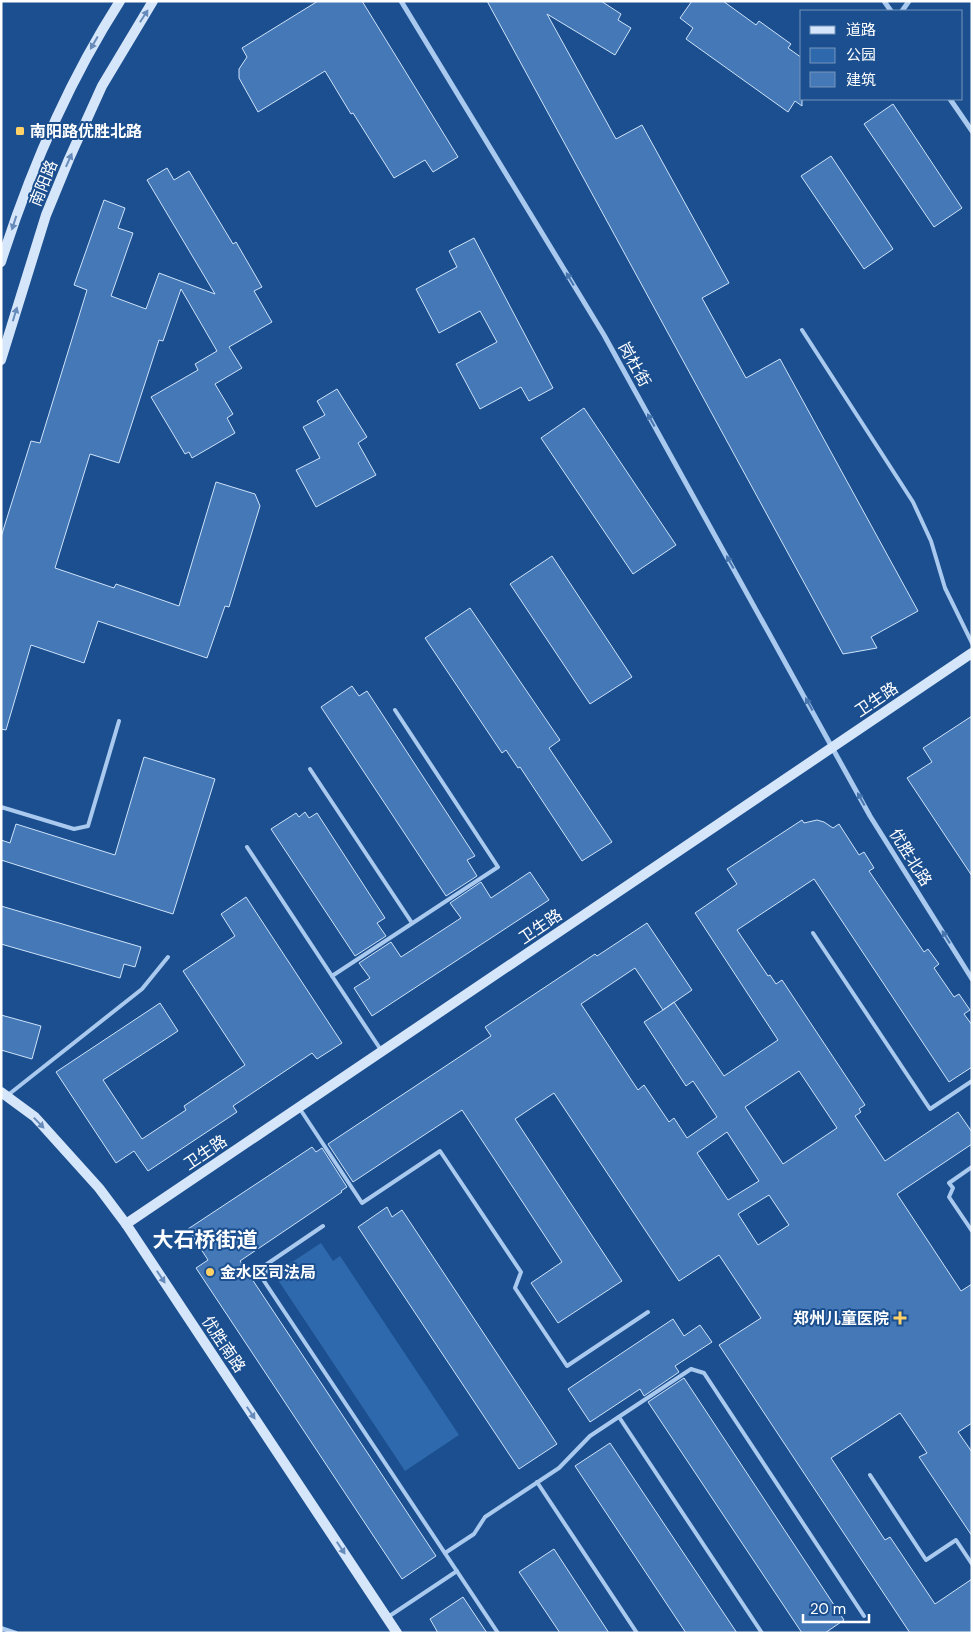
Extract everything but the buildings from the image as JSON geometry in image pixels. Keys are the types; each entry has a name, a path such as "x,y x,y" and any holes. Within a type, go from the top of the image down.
{"street":[{"name":"南阳路","path":"1,262 19,206 77,72 120,1"},
{"name":"南阳路","path":"1,360 46,215 69,159 102,86 153,1"},
{"name":"岗杜街","path":"401,1 604,335 832,747"},
{"path":"951,100 972,131"},
{"name":"卫生路","path":"126,1224 972,653"},
{"name":"优胜北路","path":"832,747 870,816 972,979"},
{"name":"优胜南路","path":"4,1094 35,1117 99,1188 126,1224 397,1633"}],"lane":[{"path":"802,330 913,502 931,541 945,588 972,643"},
{"path":"332,976 498,867 395,710"},
{"path":"1,807 74,829 88,826 119,721"},
{"path":"310,769 412,923"},
{"path":"247,848 382,1051"},
{"path":"813,933 930,1109 972,1081"},
{"path":"4,1094 142,989 168,957"},
{"path":"298,1107 362,1202 440,1151 521,1272 515,1288 567,1366 648,1312"},
{"path":"972,1167 949,1183 953,1188 949,1197 972,1231"},
{"path":"323,1226 267,1264 264,1281 498,1633"},
{"path":"445,1553 474,1534 485,1517 559,1468 590,1436 692,1369 704,1373 864,1616"},
{"path":"619,1417 762,1633"},
{"path":"870,1475 926,1560 956,1540 972,1564"},
{"path":"537,1482 637,1633"},
{"path":"387,1618 457,1571"},
{"path":"1,1628 16,1633"}],"green space":[{"path":"321,1243 333,1261 340,1256 459,1435 405,1471 274,1274"}],"place":[{"name":"南阳路优胜北路","path":"20,131"},
{"name":"金水区司法局","path":"210,1272"},
{"name":"郑州儿童医院","path":"900,1318"}],"district":[{"name":"大石桥街道","path":"205,1240"}]}
